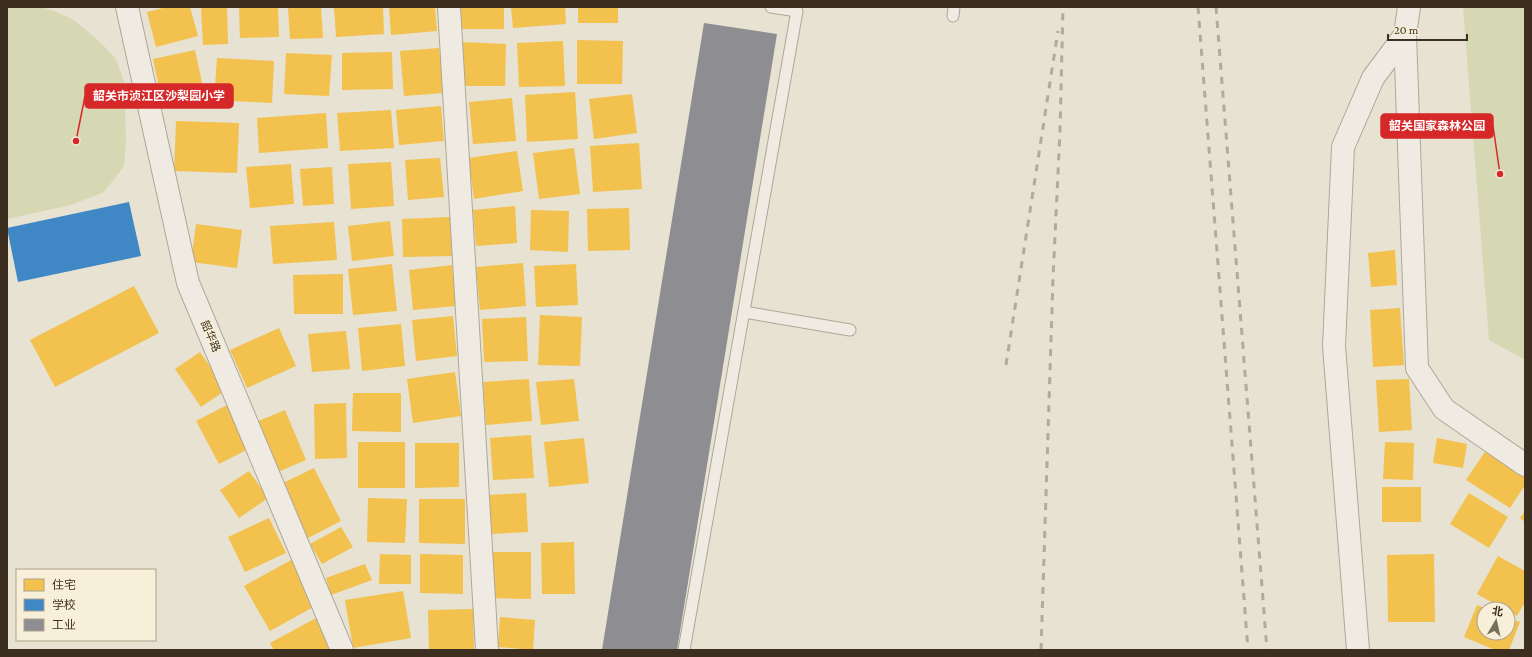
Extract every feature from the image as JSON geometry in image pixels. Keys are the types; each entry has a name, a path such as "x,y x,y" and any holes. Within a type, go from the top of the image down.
{"street":[{"name":"韶华路","path":"127,7 188,283 342,650"},
{"path":"450,7 487,650"},
{"path":"1409,7 1404,35 1417,368 1444,409 1525,465"},
{"path":"1358,650 1334,346 1343,147 1373,78 1404,35"}],"lane":[{"path":"684,650 798,9 771,7"},
{"path":"744,312 850,330"}],"green space":[{"path":"39,7 52,10 74,20 101,43 116,59 124,82 126,142 124,166 104,192 71,205 7,219 7,8"},
{"path":"1463,7 1525,7 1525,360 1489,340"}],"building: 住宅":[{"path":"167,7 190,7 198,36 156,47 147,12"},
{"path":"201,7 227,7 228,44 203,45"},
{"path":"239,7 278,7 279,37 240,38"},
{"path":"288,7 321,7 323,38 290,39"},
{"path":"334,7 383,7 384,34 336,37"},
{"path":"389,7 435,7 437,31 391,35"},
{"path":"461,7 504,7 504,29 461,29"},
{"path":"511,7 565,7 566,24 513,28"},
{"path":"578,7 618,7 618,23 578,23"},
{"path":"577,40 623,41 622,84 577,84"},
{"path":"563,41 565,86 519,87 517,43"},
{"path":"462,42 506,44 505,86 461,86"},
{"path":"439,48 444,93 404,96 400,51"},
{"path":"195,50 204,92 162,101 153,59"},
{"path":"392,52 393,89 342,90 342,53"},
{"path":"286,53 332,55 329,96 284,94"},
{"path":"217,58 274,61 272,103 214,100"},
{"path":"575,92 578,139 527,142 525,95"},
{"path":"632,94 637,133 594,139 589,99"},
{"path":"512,98 516,141 473,144 469,102"},
{"path":"441,106 444,141 399,145 396,110"},
{"path":"391,110 394,148 340,151 337,113"},
{"path":"326,113 328,148 259,153 257,118"},
{"path":"176,121 239,123 237,173 174,171"},
{"path":"639,143 642,189 593,192 590,146"},
{"path":"574,148 580,194 539,199 533,153"},
{"path":"517,151 523,191 474,199 468,158"},
{"path":"440,158 444,197 408,200 405,160"},
{"path":"391,162 394,206 351,209 348,164"},
{"path":"291,164 294,204 250,208 246,167"},
{"path":"332,167 334,204 303,206 300,169"},
{"path":"515,206 517,243 476,246 473,210"},
{"path":"629,208 630,250 588,251 587,209"},
{"path":"531,210 569,211 568,252 530,250"},
{"path":"450,217 452,256 403,257 402,219"},
{"path":"390,221 394,256 352,261 348,226"},
{"path":"334,222 337,260 273,264 270,226"},
{"path":"196,224 242,230 237,268 191,262"},
{"path":"1395,250 1397,285 1371,287 1368,253"},
{"path":"523,263 526,306 480,310 476,267"},
{"path":"392,264 397,311 353,315 348,269"},
{"path":"576,264 578,305 536,307 534,266"},
{"path":"452,265 456,306 413,310 409,270"},
{"path":"343,274 343,314 294,314 293,275"},
{"path":"134,286 159,333 55,387 30,340"},
{"path":"1400,308 1404,365 1373,367 1370,310"},
{"path":"540,315 582,317 580,366 538,365"},
{"path":"453,316 457,356 416,361 412,320"},
{"path":"526,317 528,361 484,362 482,319"},
{"path":"401,324 405,366 362,371 358,328"},
{"path":"279,328 296,366 247,388 230,350"},
{"path":"346,331 350,369 312,372 308,334"},
{"path":"200,352 226,390 201,407 175,369"},
{"path":"455,372 461,416 413,423 407,379"},
{"path":"529,379 532,421 486,425 483,382"},
{"path":"574,379 579,421 541,425 536,382"},
{"path":"1409,379 1412,430 1379,432 1376,380"},
{"path":"353,393 401,393 401,432 352,431"},
{"path":"231,403 254,446 219,464 196,421"},
{"path":"346,403 347,458 315,459 314,404"},
{"path":"285,410 306,460 278,472 256,422"},
{"path":"531,435 534,478 493,480 490,438"},
{"path":"584,438 589,483 549,487 544,442"},
{"path":"1437,438 1467,444 1463,468 1433,463"},
{"path":"358,442 405,442 405,488 358,488"},
{"path":"1385,442 1414,443 1413,480 1383,479"},
{"path":"415,443 459,443 459,487 415,488"},
{"path":"1486,450 1525,475 1525,485 1510,508 1466,480"},
{"path":"314,468 341,521 308,538 281,484"},
{"path":"249,471 268,498 239,518 220,490"},
{"path":"1382,487 1421,487 1421,522 1382,522"},
{"path":"526,493 528,532 490,534 488,495"},
{"path":"1469,493 1508,517 1489,548 1450,524"},
{"path":"368,498 407,499 405,543 367,542"},
{"path":"419,499 465,499 465,544 419,543"},
{"path":"1525,511 1525,522 1520,518"},
{"path":"269,518 286,553 245,572 228,537"},
{"path":"341,527 353,547 322,564 310,544"},
{"path":"574,542 575,594 542,594 541,543"},
{"path":"490,552 531,552 531,599 490,598"},
{"path":"380,554 411,555 411,584 379,584"},
{"path":"420,554 463,555 463,594 420,593"},
{"path":"1434,554 1435,622 1388,622 1387,555"},
{"path":"1498,556 1525,571 1525,602 1517,616 1516,601 1490,601 1477,594"},
{"path":"291,560 317,605 270,631 244,586"},
{"path":"365,564 372,580 331,595 326,578"},
{"path":"403,591 411,638 353,648 345,600"},
{"path":"1476,607 1476,641 1513,641 1509,650 1495,650 1464,637"},
{"path":"473,609 474,650 429,650 428,610"},
{"path":"500,617 535,620 533,650 498,647"},
{"path":"316,618 333,650 274,650 270,643"},
{"path":"1516,621 1520,622 1516,632"}],"building: 学校":[{"path":"129,202 141,256 18,282 7,228"}],"building: 工业":[{"path":"704,23 777,34 677,650 602,650"}],"railway":[{"path":"1041,650 1053,278 1060,131 1063,7"},
{"path":"1198,7 1248,650"},
{"path":"1216,7 1267,650"},
{"path":"1006,365 1058,31"}],"place":[{"name":"韶关市浈江区沙梨园小学","path":"76,141"},
{"name":"韶关国家森林公园","path":"1500,174"}]}
